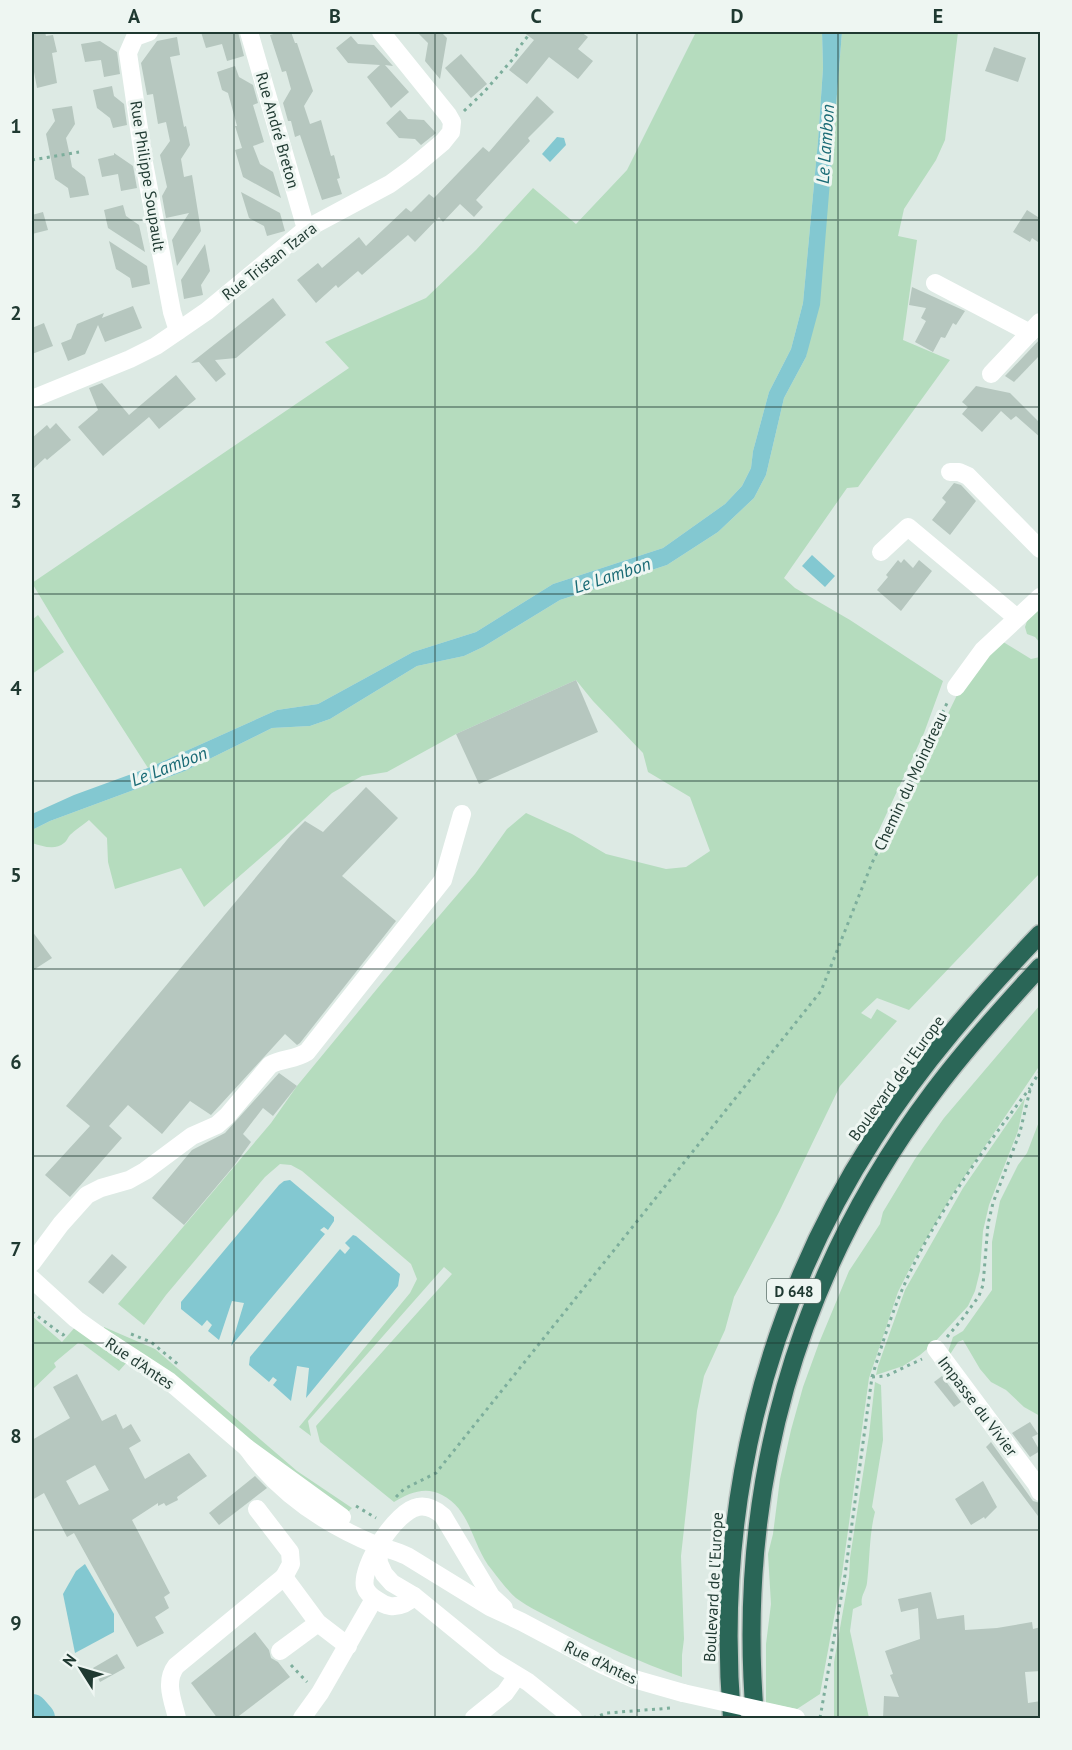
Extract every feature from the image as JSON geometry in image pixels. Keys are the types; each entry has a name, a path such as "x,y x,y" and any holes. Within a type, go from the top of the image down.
{"highway":[{"name":"Boulevard de l'Europe","path":"732,1719 729,1678 729,1607 737,1502 759,1396 789,1304 823,1227 873,1138 934,1054 1041,934"},
{"name":"D 648","path":"755,1719 751,1613 759,1508 764,1473 789,1371 813,1305 858,1209 913,1119 956,1063 1041,967"}],"street":[{"name":"Rue Philippe Soupault","path":"149,32 135,37 128,54 144,163 172,312 178,331"},
{"name":"Rue André Breton","path":"249,32 306,229"},
{"path":"381,32 452,122"},
{"name":"Rue Tristan Tzara","path":"32,399 156,346 207,311 306,229 390,184 443,142 451,132 452,122"},
{"path":"935,283 1035,328 991,374"},
{"path":"950,472 959,472 968,476 1041,549"},
{"path":"881,552 908,527 1017,618"},
{"path":"956,687 983,650 1041,597"},
{"path":"32,1263 61,1224 87,1196 100,1188 129,1180 192,1136 217,1125 270,1065 278,1060 299,1058 307,1052 443,880 462,814"},
{"name":"Rue d'Antes","path":"32,1279 54,1300 97,1334 169,1381 247,1448 269,1476 309,1510 378,1546 407,1556 445,1577 490,1607 620,1673 648,1684 796,1719"},
{"name":"Impasse du Vivier","path":"936,1349 1041,1492"},
{"name":"Rue d'Antes","path":"378,1546 401,1516 410,1509 424,1506 435,1509 450,1527 491,1596 522,1622"},
{"path":"177,1719 169,1680 171,1672 284,1576 291,1564 290,1552 257,1509"},
{"path":"378,1546 379,1563 384,1574 392,1583 414,1596"},
{"path":"378,1546 366,1571 365,1586 374,1599 392,1606 408,1603 414,1596"},
{"path":"407,1556 400,1574 403,1584 414,1596 495,1662 528,1682 573,1719"},
{"path":"284,1576 318,1623 348,1646"},
{"path":"302,1719 348,1646 374,1599"},
{"path":"280,1651 318,1623"},
{"path":"474,1719 505,1693 517,1676"}],"path":[{"path":"452,122 484,92 519,52 517,50 531,32"},
{"path":"32,160 79,152"},
{"name":"Chemin du Moindreau","path":"391,1502 404,1489 436,1473 821,992 872,863 956,687"},
{"path":"820,1719 845,1575 872,1377 891,1319 920,1253 980,1157 1041,1071"},
{"path":"872,1377 886,1376 899,1371 936,1349 979,1296 983,1285 987,1224 1020,1132 1031,1086"},
{"path":"280,1651 303,1679 314,1685"},
{"path":"593,1719 607,1713 645,1712 677,1707 680,1692"}],"green space":[{"path":"696,32 822,32 823,68 818,141 803,303 791,349 769,392 753,451 751,468 742,486 725,504 663,548 553,584 476,632 413,652 318,704 277,710 148,768 32,583 349,368 325,342 426,298 476,250 533,188 576,224 627,170"},
{"path":"842,32 958,32 945,140 936,160 904,209 898,236 917,240 903,340 950,360 858,487 847,488 784,578 795,588 850,620 943,681 924,733 873,843 879,855 959,691 1000,640 1031,659 1040,657 1040,873 909,1010 877,998 861,1013 871,1019 877,1009 897,1021 840,1086 779,1212 734,1297 725,1330 704,1376 697,1411 681,1556 684,1639 682,1677 605,1645 521,1602 506,1588 485,1561 466,1519 452,1502 436,1492 423,1491 411,1493 394,1502 320,1442 316,1426 452,1274 444,1267 308,1421 311,1436 299,1427 410,1293 417,1279 411,1264 302,1171 291,1165 280,1164 265,1177 166,1295 144,1325 118,1304 271,1123 297,1086 475,874 507,829 526,813 572,834 606,854 666,869 686,867 710,851 690,797 648,772 643,753 576,680 456,734 387,772 362,776 332,793 204,907 181,868 115,889 108,862 107,838 89,820 57,847 32,843 32,830 50,821 185,771 272,728 310,726 330,719 417,666 464,656 560,600 667,565 718,532 754,498 766,475 784,398 806,357 830,180"},
{"path":"1040,608 1040,643 1035,637 1027,634 1025,627 1028,618"},
{"path":"38,615 64,652 32,674 32,620"},
{"path":"1040,1005 1040,1065 952,1195 914,1260 898,1292 869,1378 842,1574 820,1694 797,1709 766,1703 766,1644 771,1604 768,1554 780,1479 791,1430 819,1343 849,1271 880,1224 883,1212 915,1159 944,1118"},
{"path":"1025,1098 1018,1131 989,1205 983,1231 980,1271 968,1306 920,1355 903,1366 876,1375 905,1290 963,1188"},
{"path":"1040,1119 1040,1416 1024,1407 1006,1390 991,1382 980,1369 963,1340 958,1342 949,1356 948,1352 953,1337 963,1331 992,1290 992,1242 1000,1201 1018,1165 1027,1153"},
{"path":"32,1316 62,1342 77,1325 127,1362 119,1371 83,1344 78,1343 54,1363 56,1367 32,1390"},
{"path":"104,1327 155,1349 297,1471 352,1508 348,1512 294,1476"},
{"path":"875,1382 881,1385 883,1440 872,1507 875,1512 867,1583 862,1605 853,1609 850,1631 869,1718 834,1716 834,1662 849,1577"}],"water":[{"path":"822,32 842,32 820,305 806,357 784,398 766,475 754,498 718,532 667,565 560,600 464,656 417,666 330,719 310,726 272,728 185,771 50,821 32,830 32,814 74,795 148,768 277,710 318,704 413,652 476,632 553,584 663,548 725,504 742,486 751,468 753,451 769,392 791,349 803,303 818,141 823,68"},
{"path":"557,137 564,138 566,145 550,162 542,154"},
{"path":"812,555 835,576 825,587 802,566"},
{"path":"290,1180 334,1217 334,1221 328,1230 324,1227 320,1230 325,1234 231,1346 244,1303 232,1301 219,1340 208,1331 212,1325 207,1320 202,1326 181,1309 181,1302 279,1185"},
{"path":"353,1235 400,1274 398,1286 306,1398 309,1368 297,1366 291,1401 273,1385 277,1380 273,1377 269,1382 249,1365 250,1357 340,1249 345,1254 350,1248 345,1243"},
{"path":"85,1564 114,1614 114,1632 75,1653 63,1594 76,1571"}],"building":[{"path":"32,32 45,32 46,36 53,35 57,52 52,53 57,83 37,88 34,72 32,73"},
{"path":"201,32 238,32 244,56 227,61 222,44 206,48"},
{"path":"291,32 297,43 313,91 304,106 310,124 321,120 331,156 334,155 340,178 337,179 342,194 322,200 300,135 295,137 291,121 288,121 283,103 291,89 286,71 282,72 270,35"},
{"path":"417,32 441,32 447,38 440,79 425,61 428,43"},
{"path":"523,32 581,32 588,37 578,49 593,61 578,79 549,57 527,84 509,70 534,40"},
{"path":"351,36 358,44 374,45 393,66 385,65 409,92 391,108 367,77 380,65 348,63 336,48"},
{"path":"177,37 180,55 170,57 184,127 186,126 190,145 181,159 184,177 192,175 201,231 177,266 172,240 189,213 166,218 162,196 167,187 160,155 170,141 166,122 158,124 153,94 147,95 141,63 157,41"},
{"path":"100,41 117,52 120,74 104,77 101,60 85,62 81,44"},
{"path":"994,47 1026,58 1018,82 985,71"},
{"path":"461,54 487,84 471,98 445,68"},
{"path":"235,66 239,77 253,85 258,103 253,105 264,142 253,146 260,164 273,172 281,198 243,177 235,150 242,148 235,126 237,126 228,93 222,90 217,72"},
{"path":"112,86 114,96 124,104 127,125 113,128 110,118 97,108 93,90"},
{"path":"537,96 554,112 528,138 530,141 476,200 483,207 474,217 460,204 443,222 439,217 415,242 408,235 362,275 358,271 338,288 336,285 316,303 297,280 318,263 322,268 359,237 366,246 406,208 411,212 429,194 434,198 483,147 489,152"},
{"path":"72,106 75,124 66,138 72,167 85,177 89,195 70,198 68,188 55,179 46,134 55,121 52,109"},
{"path":"400,110 408,119 424,120 436,133 421,145 415,139 399,138 386,123"},
{"path":"114,153 133,166 137,188 121,191 118,174 102,177 98,159 114,155"},
{"path":"241,192 280,213 285,231 267,236 264,226 249,218"},
{"path":"123,205 126,216 139,225 145,252 108,228 104,210"},
{"path":"1027,210 1041,219 1041,244 1032,238 1030,242 1013,232"},
{"path":"43,212 48,230 32,234 32,215"},
{"path":"109,241 147,266 150,284 132,288 130,278 116,269"},
{"path":"205,244 210,271 201,285 203,295 184,299 181,280"},
{"path":"912,287 965,311 956,325 953,323 945,338 941,337 933,352 915,342 926,321 921,318 926,308 909,305"},
{"path":"273,298 286,315 236,358 215,360 226,374 216,382 199,362 191,363"},
{"path":"133,306 142,328 105,342 98,325 85,354 68,361 61,343 71,339 77,324 104,313 102,318"},
{"path":"44,323 53,346 32,354 32,328"},
{"path":"1041,338 1041,354 1014,382 1005,376"},
{"path":"176,375 196,399 159,429 149,417 103,456 78,427 98,410 89,388 102,383 129,415"},
{"path":"976,386 1010,393 1041,424 1041,438 1016,416 1011,420 1001,411 982,432 962,414 968,407 962,402"},
{"path":"56,423 71,440 32,470 32,438 47,425 50,429"},
{"path":"954,483 961,485 976,501 950,535 932,520 946,502 942,498"},
{"path":"904,559 913,568 919,560 932,571 901,611 877,590 898,560 901,563"},
{"path":"576,680 598,732 479,784 456,734"},
{"path":"366,787 398,818 342,876 396,921 300,1043 297,1045 285,1034 211,1115 190,1101 162,1134 128,1105 109,1126 122,1138 70,1197 45,1175 90,1126 66,1106 291,835 305,821 323,832"},
{"path":"32,931 52,958 32,971"},
{"path":"279,1073 297,1086 273,1116 263,1108 243,1134 251,1142 184,1225 152,1198 192,1150 225,1133"},
{"path":"112,1254 127,1267 103,1294 88,1282"},
{"path":"77,1374 102,1421 116,1414 123,1429 131,1424 141,1441 129,1448 145,1479 189,1453 207,1476 177,1497 178,1500 166,1506 164,1503 158,1506 158,1503 132,1520 170,1593 164,1597 169,1608 155,1617 164,1633 137,1647 74,1533 67,1537 44,1493 32,1500 32,1440 70,1418 53,1387","holes":["95,1465 109,1490 79,1505 66,1481"]},
{"path":"942,1376 961,1402 954,1407 934,1382"},
{"path":"1030,1422 1038,1434 1032,1437 1040,1451 1030,1457 1012,1433"},
{"path":"991,1442 1033,1501 1040,1503 1041,1520 986,1447"},
{"path":"255,1476 267,1488 219,1525 209,1513"},
{"path":"983,1481 997,1507 985,1519 984,1517 971,1525 955,1499"},
{"path":"931,1592 937,1619 964,1615 965,1630 997,1628 1032,1622 1033,1629 1041,1627 1041,1671 1025,1672 1028,1703 1041,1701 1041,1719 883,1719 884,1696 899,1697 890,1675 893,1674 885,1651 920,1639 918,1608 901,1612 898,1599"},
{"path":"255,1632 269,1650 271,1658 278,1662 290,1677 235,1719 218,1719 191,1683"},
{"path":"117,1654 125,1668 100,1682 93,1668"}],"waterway":[{"name":"Le Lambon","path":"32,1710 39,1718"}]}
